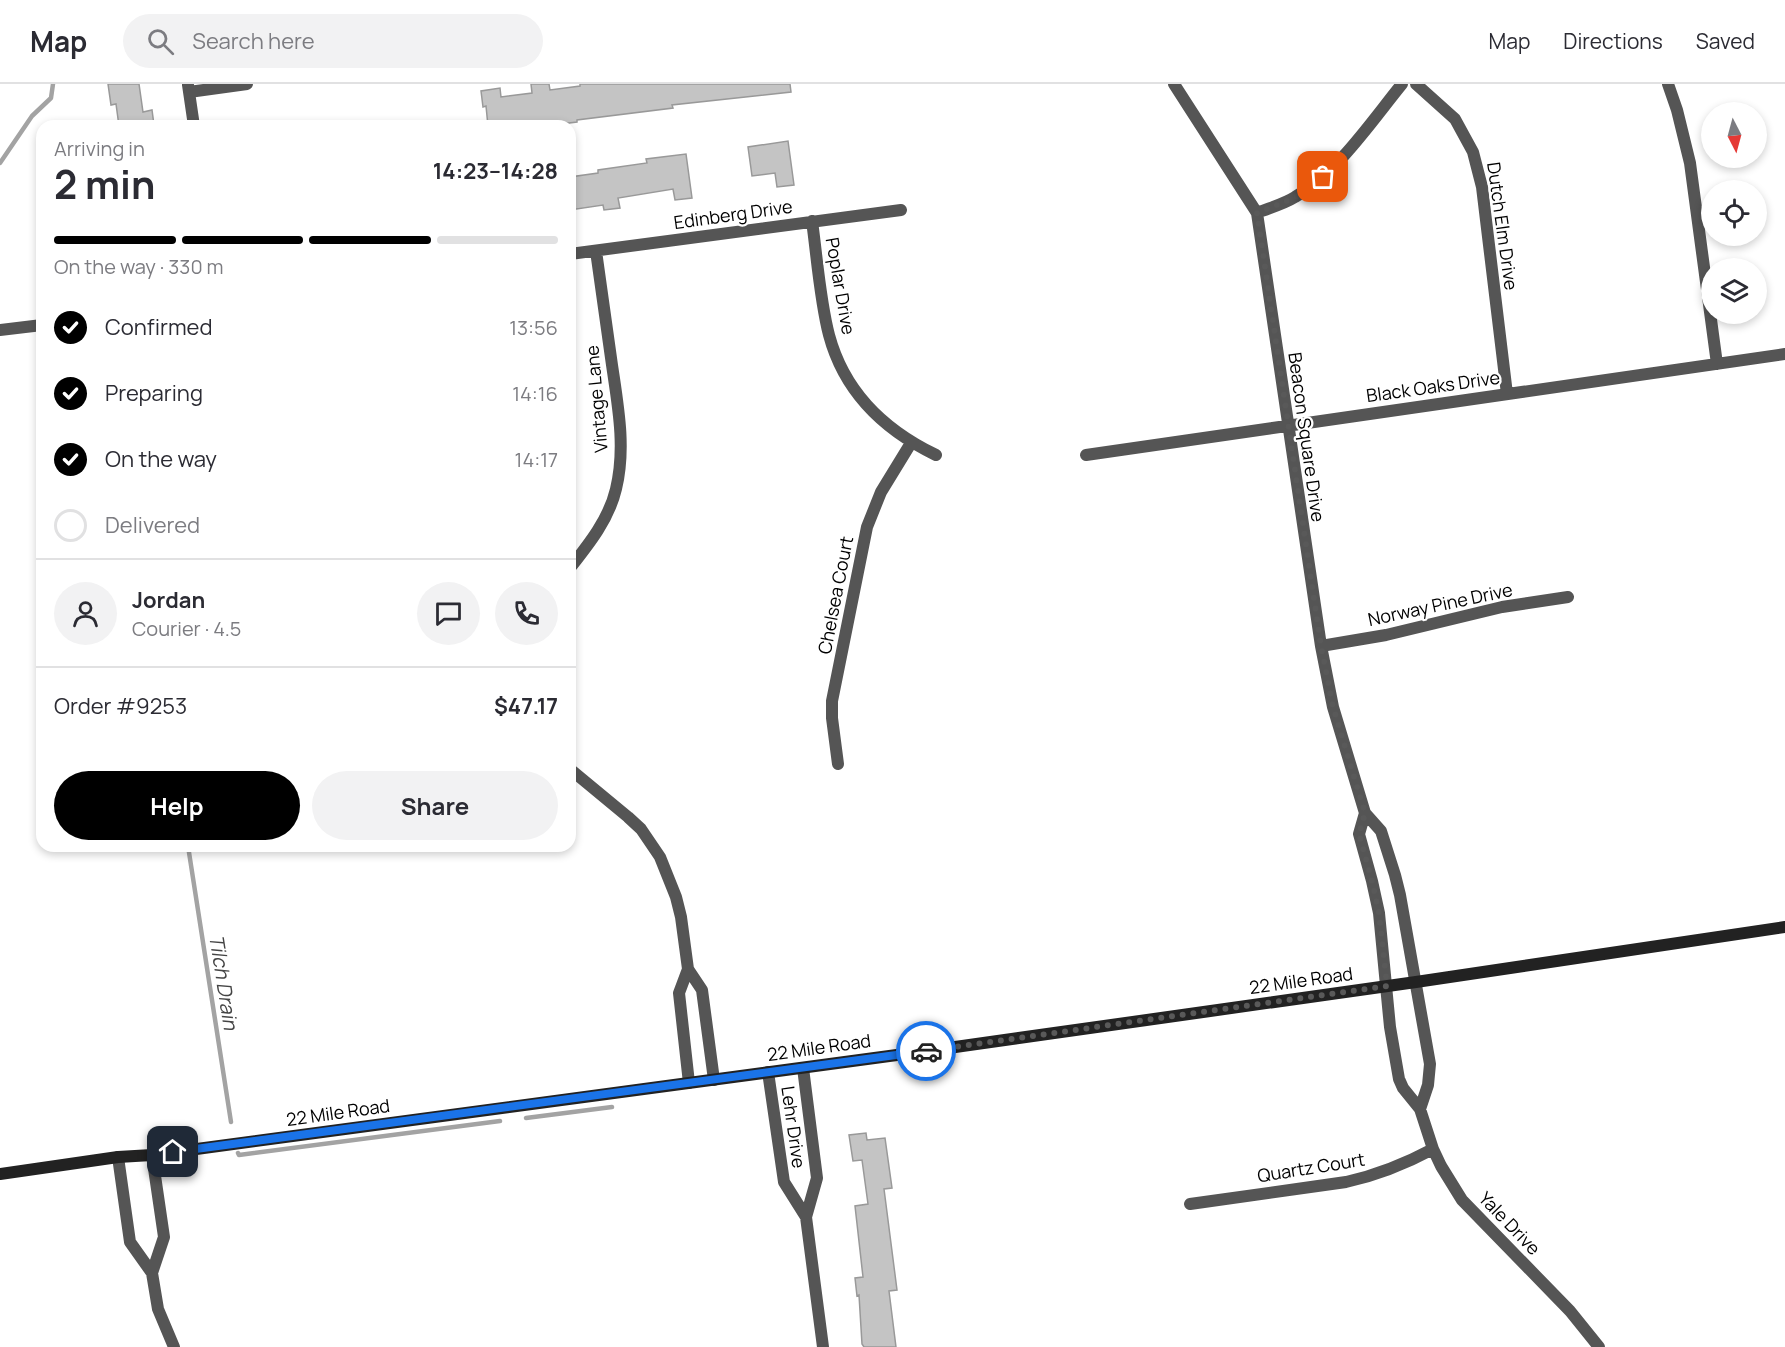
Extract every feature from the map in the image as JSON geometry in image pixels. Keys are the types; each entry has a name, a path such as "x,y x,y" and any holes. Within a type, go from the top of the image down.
{"street":[{"path":"193,120 189,88 247,84"},
{"name":"Beacon Square Drive","path":"1174,84 1257,213 1287,425 1321,646 1333,707 1365,813 1381,831 1395,874 1416,982"},
{"path":"1257,213 1294,198 1323,177 1343,157 1402,84"},
{"name":"Dutch Elm Drive","path":"1416,84 1455,119 1473,152 1482,187 1508,394"},
{"path":"1668,84 1690,163 1717,364"},
{"name":"Edinberg Drive","path":"576,253 901,210"},
{"name":"Poplar Drive","path":"812,221 829,335 840,365 866,406 911,443 936,455"},
{"name":"Vintage Lane","path":"576,560 588,545 609,509 616,489 621,451 619,409 596,251"},
{"path":"0,330 36,325"},
{"name":"Black Oaks Drive","path":"1086,455 1785,354"},
{"name":"Chelsea Court","path":"838,764 832,701 861,550 878,500 911,443"},
{"name":"Norway Pine Drive","path":"1321,646 1397,633 1502,607 1568,597"},
{"path":"576,774 641,829 660,857 676,897 688,969 702,990 714,1080"},
{"name":"Beacon Square Drive","path":"1365,813 1359,834 1379,913 1387,986"},
{"name":"22 Mile Road","path":"0,1174 802,1068 1416,982 1785,927"},
{"path":"688,969 679,993 689,1083"},
{"path":"1416,982 1430,1064 1428,1085 1420,1109"},
{"name":"Yale Drive","path":"1387,986 1390,1027 1399,1078 1403,1088 1420,1109 1441,1166 1462,1200 1570,1311 1599,1347"},
{"name":"Lehr Drive","path":"802,1068 817,1178 806,1217 824,1347"},
{"name":"Lehr Drive","path":"768,1072 784,1182 806,1217"},
{"name":"Quartz Court","path":"1190,1204 1369,1177 1433,1149"},
{"path":"152,1155 164,1238 152,1273"},
{"path":"118,1157 130,1242 152,1273 158,1309 174,1347"}],"building":[{"path":"108,84 139,84 143,112 152,110 153,120 118,120 116,104 111,105"},
{"path":"531,84 549,84 550,90 580,86 580,84 790,84 791,92 672,105 673,108 577,120 576,122 576,120 487,120 481,91 500,88 501,97 532,93"},
{"path":"788,141 794,185 777,187 775,173 752,176 748,147"},
{"path":"686,154 692,198 675,200 673,189 618,198 620,208 604,210 603,205 576,209 576,176 598,173 598,170 647,163 646,159"},
{"path":"866,1133 867,1140 885,1138 892,1188 884,1189 897,1290 889,1291 896,1347 864,1347 862,1344 859,1295 857,1296 855,1278 863,1277 855,1206 868,1204 862,1160 853,1161 849,1135"}],"waterway":[{"path":"0,163 32,116 51,98 53,84"},
{"name":"Tilch Drain","path":"189,852 231,1122"},
{"name":"Tilch Drain","path":"526,1118 612,1107"},
{"name":"Tilch Drain","path":"238,1153 239,1155 500,1121"}],"way so far":[{"path":"926,1051 1387,986 1379,913 1359,834 1365,813 1333,707 1321,646 1257,213 1294,198 1323,177"}],"route":[{"path":"173,1152 926,1051"}]}
